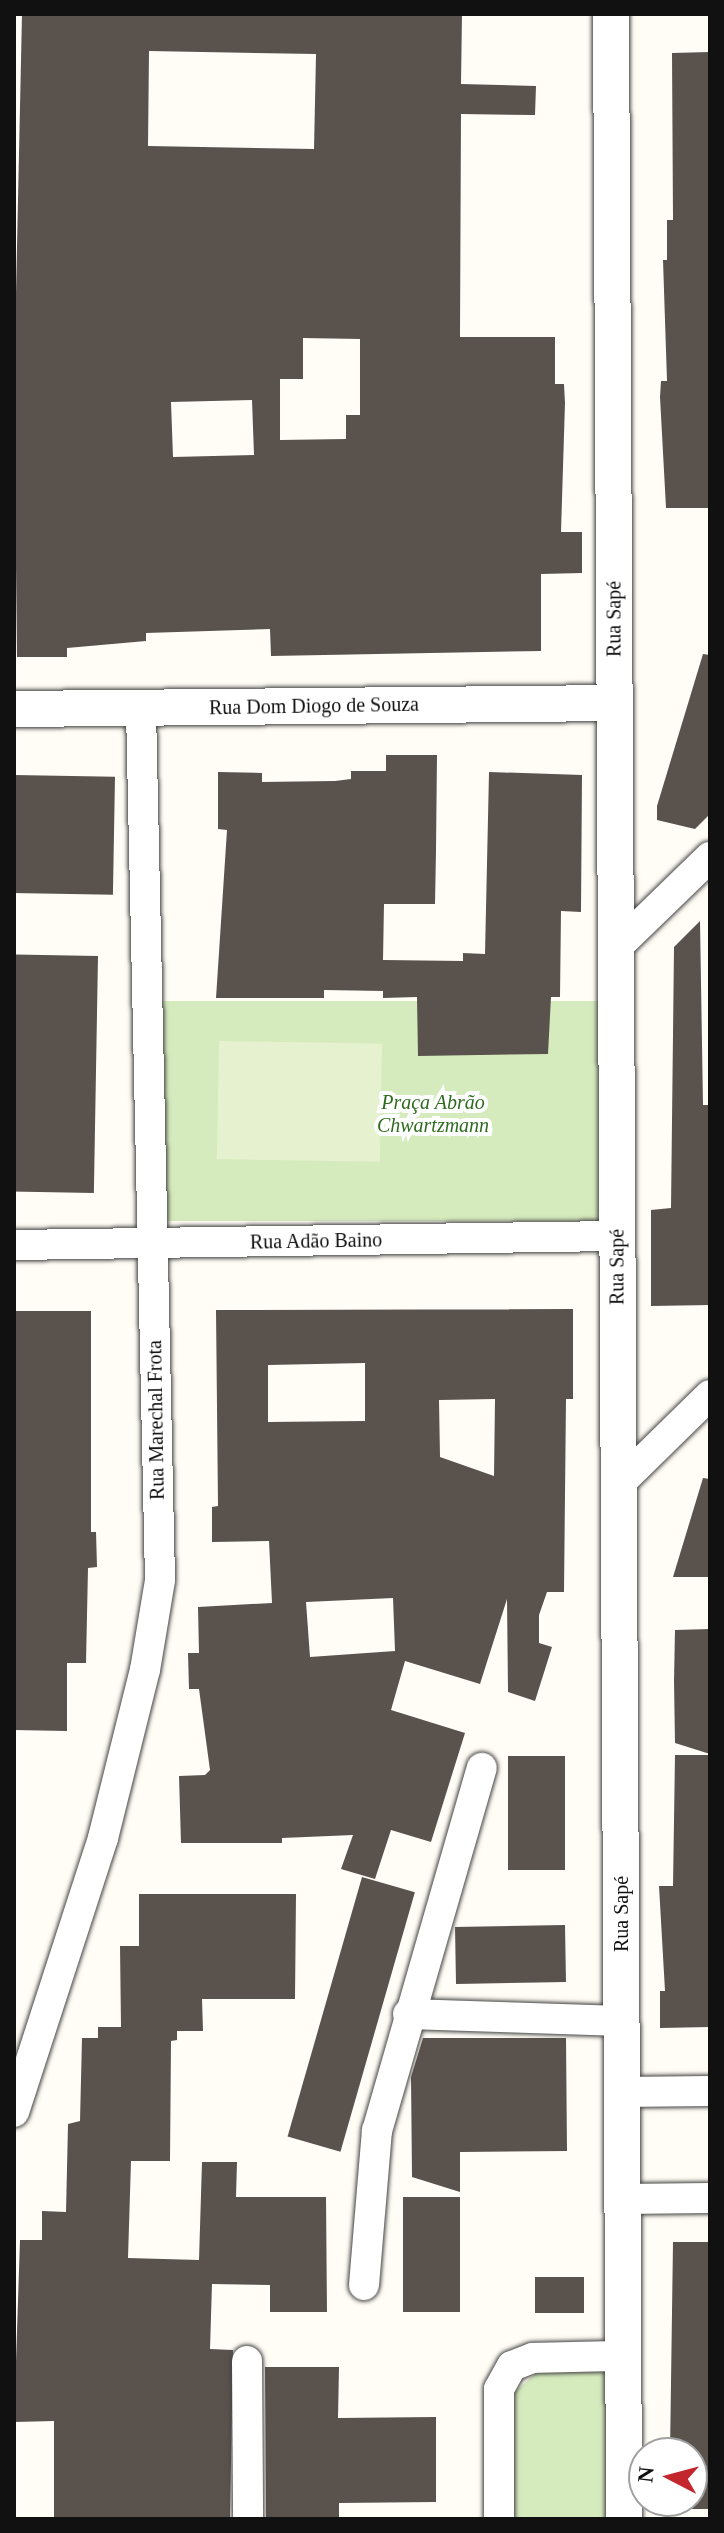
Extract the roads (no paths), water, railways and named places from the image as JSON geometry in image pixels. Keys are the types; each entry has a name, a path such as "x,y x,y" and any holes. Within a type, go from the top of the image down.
{"street":[{"name":"Rua Sapé","path":"611,14 624,2519"},
{"name":"Rua Dom Diogo de Souza","path":"14,709 615,703"},
{"name":"Rua Marechal Frota","path":"14,2112 103,1838 145,1670 160,1580 141,707"},
{"path":"616,948 710,857"},
{"name":"Rua Adão Baino","path":"14,1245 617,1236"},
{"path":"619,1484 710,1395"},
{"path":"364,2285 370,2165 408,2014 482,1768"},
{"path":"408,2014 622,2021"},
{"path":"622,2092 710,2091"},
{"path":"622,2199 710,2198"},
{"path":"499,2519 499,2389 512,2366 533,2358 623,2356"},
{"path":"247,2361 248,2519"}],"park label":[{"name":"Praça Abrão Chwartzmann","path":"433,1114"}]}
